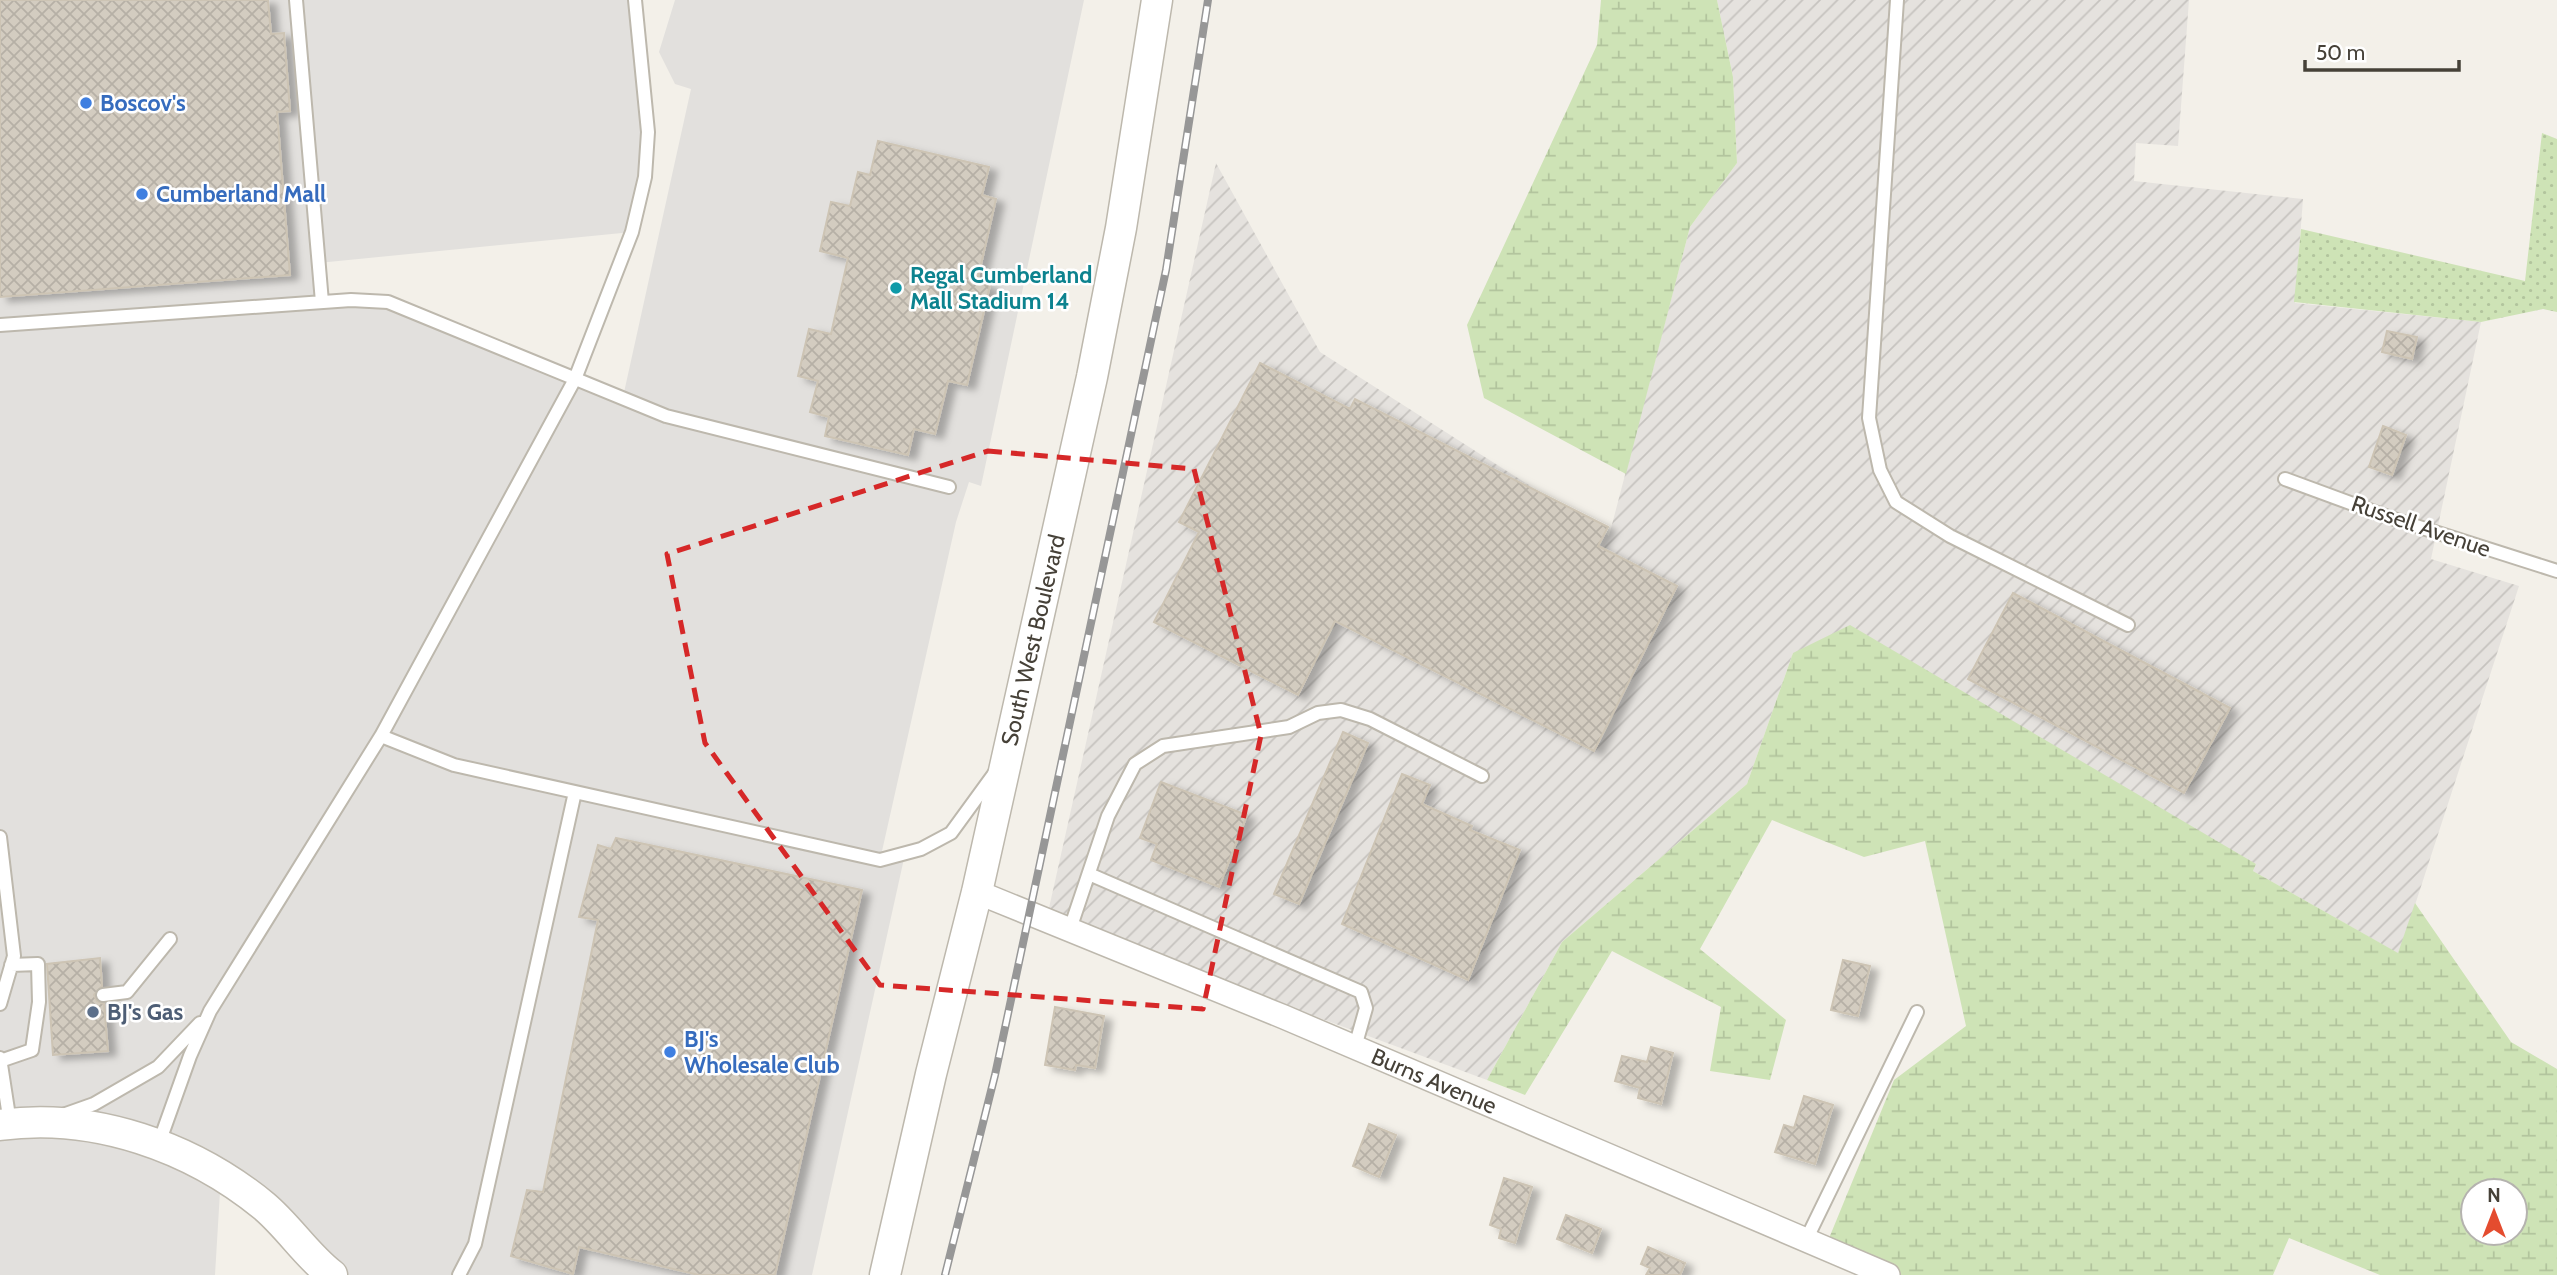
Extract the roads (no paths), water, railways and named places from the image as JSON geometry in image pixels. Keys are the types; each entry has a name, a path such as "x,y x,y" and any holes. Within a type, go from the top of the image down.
{"street":[{"name":"South West Boulevard","path":"885,1275 931,1074 977,892 1114,266 1157,0"},
{"name":"Burns Avenue","path":"977,892 1355,1047 1888,1275"},
{"path":"5,1124 41,1123 92,1128 159,1143 221,1174 243,1190 267,1209 324,1272"}],"lane":[{"path":"296,0 322,302"},
{"path":"159,1143 190,1056 208,1015 381,736 575,379 632,232 645,177 648,132 635,0"},
{"path":"1897,0 1869,418 1880,470 1896,502 1940,530 2128,625"},
{"path":"0,325 322,302 388,302 575,379 690,422 948,487"},
{"name":"Russell Avenue","path":"2285,479 2391,518 2557,571"},
{"path":"1070,929 1108,816 1135,764 1163,746 1289,727 1318,712 1341,710 1370,719 1482,776"},
{"path":"381,736 454,765 880,860 921,849 951,833 1007,754"},
{"path":"459,1275 475,1244 575,792"},
{"path":"0,837 12,920 14,956 0,1004"},
{"path":"1088,874 1361,992 1366,1008 1355,1047"},
{"path":"103,995 127,992 170,939"},
{"path":"5,1124 0,1060 32,1050 44,1002 38,964 11,965"},
{"path":"1806,1240 1917,1012"},
{"path":"41,1123 94,1104 158,1067 208,1015"}],"railway":[{"path":"945,1275 995,1075 1166,270 1208,0"}],"place":[{"name":"Boscov's","path":"86,103"},
{"name":"Cumberland Mall","path":"142,194"},
{"name":"Regal Cumberland Mall Stadium 14","path":"896,288"},
{"name":"BJ's Gas","path":"93,1012"},
{"name":"BJ's Wholesale Club","path":"670,1052"}]}
